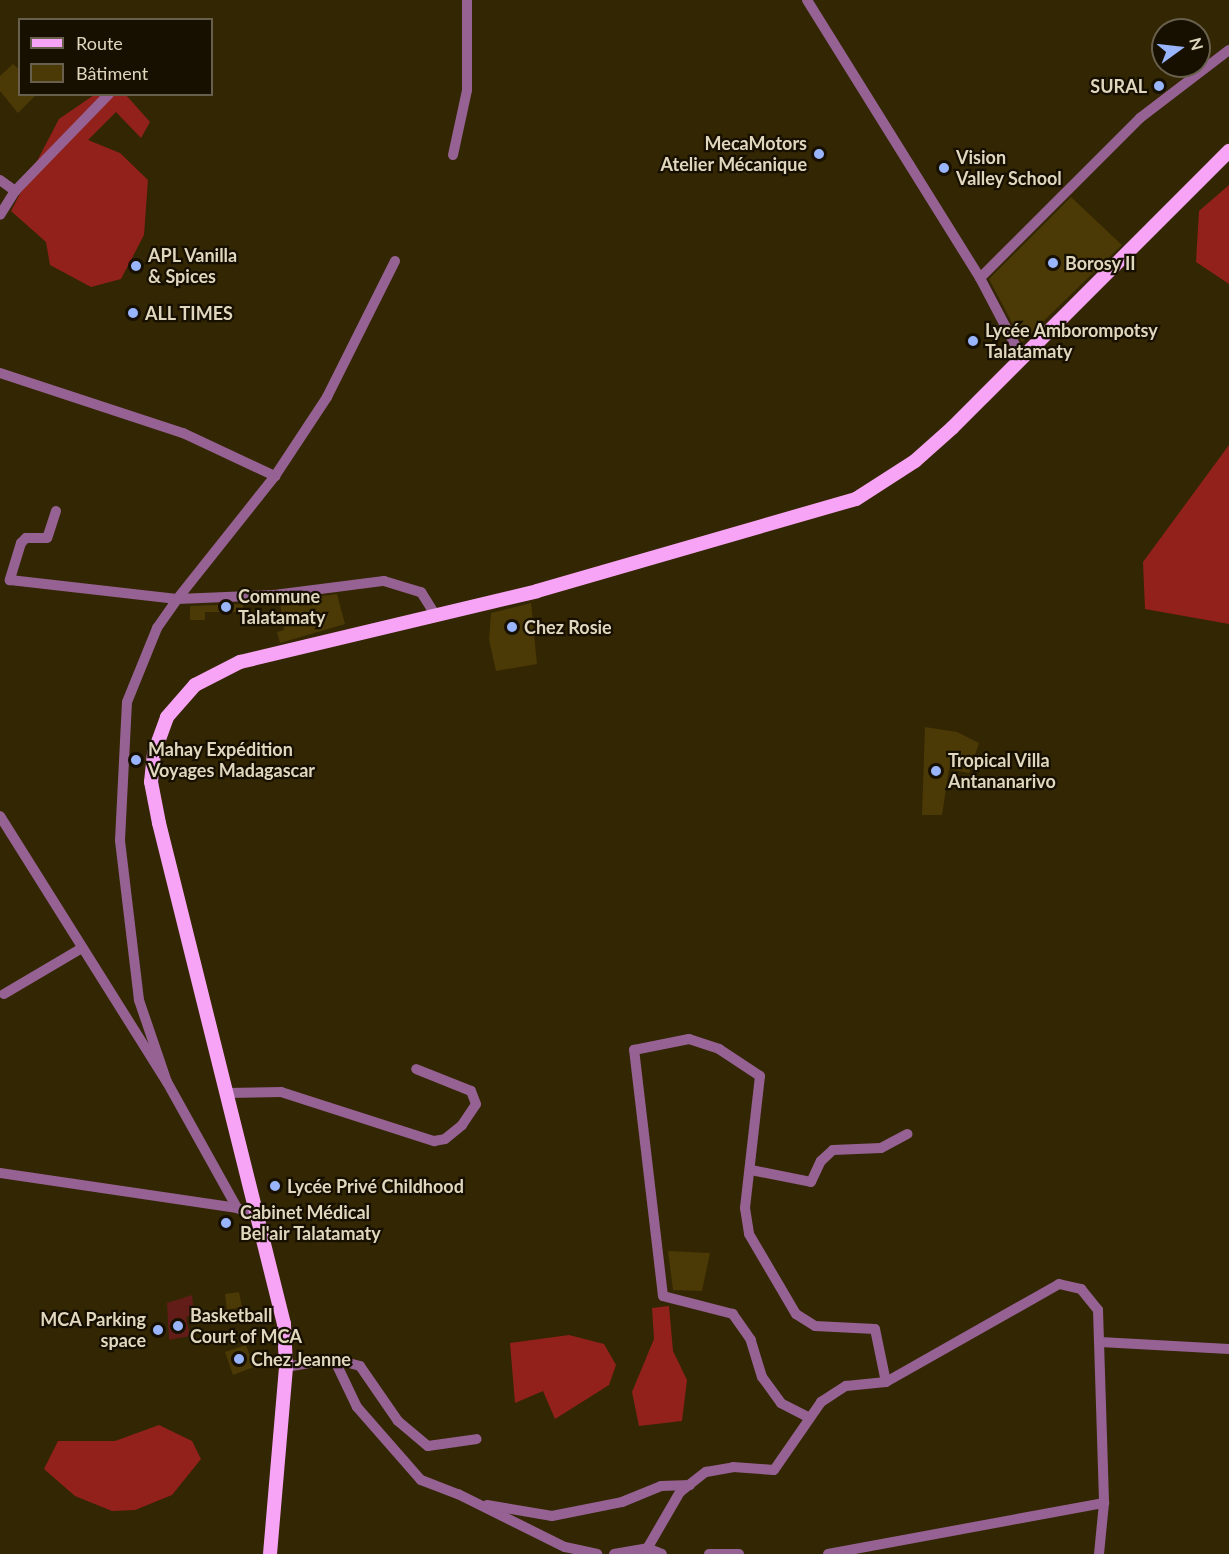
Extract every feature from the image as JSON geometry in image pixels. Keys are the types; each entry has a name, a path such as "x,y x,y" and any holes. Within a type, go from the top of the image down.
{"main road":[{"path":"270,1554 286,1367 284,1324 260,1217 227,1093 151,782 154,753 167,717 195,685 240,662 434,613 537,591 856,499 915,461 1229,151"}],"street":[{"path":"453,155 467,90 467,0"},
{"path":"807,0 980,278 1021,356"},
{"path":"980,278 1140,118 1229,50"},
{"path":"0,215 15,192 107,96"},
{"path":"0,180 15,192"},
{"path":"167,1082 139,1000 120,840 127,702 157,628 177,599 275,476 327,397 395,261"},
{"path":"0,373 183,433 275,476"},
{"path":"56,511 47,538 26,538 21,543 10,580 177,599 274,595 384,581 421,592 434,613"},
{"path":"0,816 167,1082 237,1208"},
{"path":"4,994 82,948"},
{"path":"808,1417 781,1403 762,1377 751,1340 733,1314 663,1296 634,1050 689,1039 719,1049 760,1076 745,1208 749,1234 796,1314 815,1326 875,1329 886,1382"},
{"path":"227,1093 281,1092 434,1141 445,1138 462,1125 476,1104 471,1091 416,1069"},
{"path":"751,1170 811,1182 820,1161 833,1150 881,1148 907,1134"},
{"path":"0,1173 237,1208 260,1217"},
{"path":"646,1551 656,1528 690,1485 706,1472 733,1467 774,1470 808,1417 821,1402 846,1386 886,1382 1059,1284 1070,1284 1088,1296 1098,1310 1104,1503 1099,1554"},
{"path":"1100,1342 1229,1349"},
{"path":"286,1367 334,1359 360,1366 398,1420 428,1446 477,1439"},
{"path":"334,1359 357,1407 421,1480 480,1504 565,1547 597,1554"},
{"path":"480,1504 510,1506 552,1516 622,1502 661,1486 690,1485"},
{"path":"828,1554 1104,1503"},
{"path":"614,1554 646,1551 662,1554"},
{"path":"709,1554 739,1554"}],"shaded area":[{"path":"93,96 127,96 150,122 141,138 116,112 88,140 120,153 148,180 144,235 121,279 91,287 50,265 46,242 11,211 59,119"},
{"path":"1229,185 1229,284 1196,262 1199,211"},
{"path":"1229,445 1229,624 1145,609 1143,562"},
{"name":"Basketball Court of MCA","path":"192,1295 194,1315 186,1317 190,1336 169,1340 167,1303"},
{"path":"669,1306 673,1351 687,1380 682,1421 639,1426 632,1392 654,1339 652,1308"},
{"path":"569,1335 604,1344 616,1365 609,1385 555,1419 543,1391 515,1403 510,1343"},
{"path":"159,1425 192,1441 201,1459 172,1495 135,1510 112,1511 75,1496 44,1469 58,1441 115,1441"}],"building":[{"path":"13,64 18,68 18,96 35,96 18,113 0,91 0,76"},
{"name":"Borosy II","path":"1071,197 1122,245 1022,342 989,279"},
{"path":"337,594 345,624 280,643 277,632 284,630 280,602"},
{"name":"Chez Rosie","path":"531,603 537,664 496,671 489,640 491,613"},
{"path":"243,604 243,612 205,612 205,620 190,620 190,606"},
{"name":"Tropical Villa Antananarivo","path":"925,727 957,732 979,743 969,773 949,769 942,815 922,815"},
{"path":"668,1251 710,1253 702,1291 673,1290"},
{"path":"239,1292 242,1307 227,1310 225,1294"},
{"name":"Chez Jeanne","path":"246,1345 254,1367 233,1375 225,1352"}],"place":[{"name":"SURAL","path":"1159,86"},
{"name":"MecaMotors Atelier Mécanique","path":"819,154"},
{"name":"Vision Valley School","path":"944,168"},
{"name":"Borosy II","path":"1053,263"},
{"name":"APL Vanilla & Spices","path":"136,266"},
{"name":"ALL TIMES","path":"133,313"},
{"name":"Lycée Amborompotsy Talatamaty","path":"973,341"},
{"name":"Commune Talatamaty","path":"226,607"},
{"name":"Chez Rosie","path":"512,627"},
{"name":"Mahay Expédition Voyages Madagascar","path":"136,760"},
{"name":"Tropical Villa Antananarivo","path":"936,771"},
{"name":"Lycée Privé Childhood","path":"275,1186"},
{"name":"Cabinet Médical Bel'air Talatamaty","path":"226,1223"},
{"name":"Basketball Court of MCA","path":"178,1326"},
{"name":"MCA Parking space","path":"158,1330"},
{"name":"Chez Jeanne","path":"239,1359"}]}
